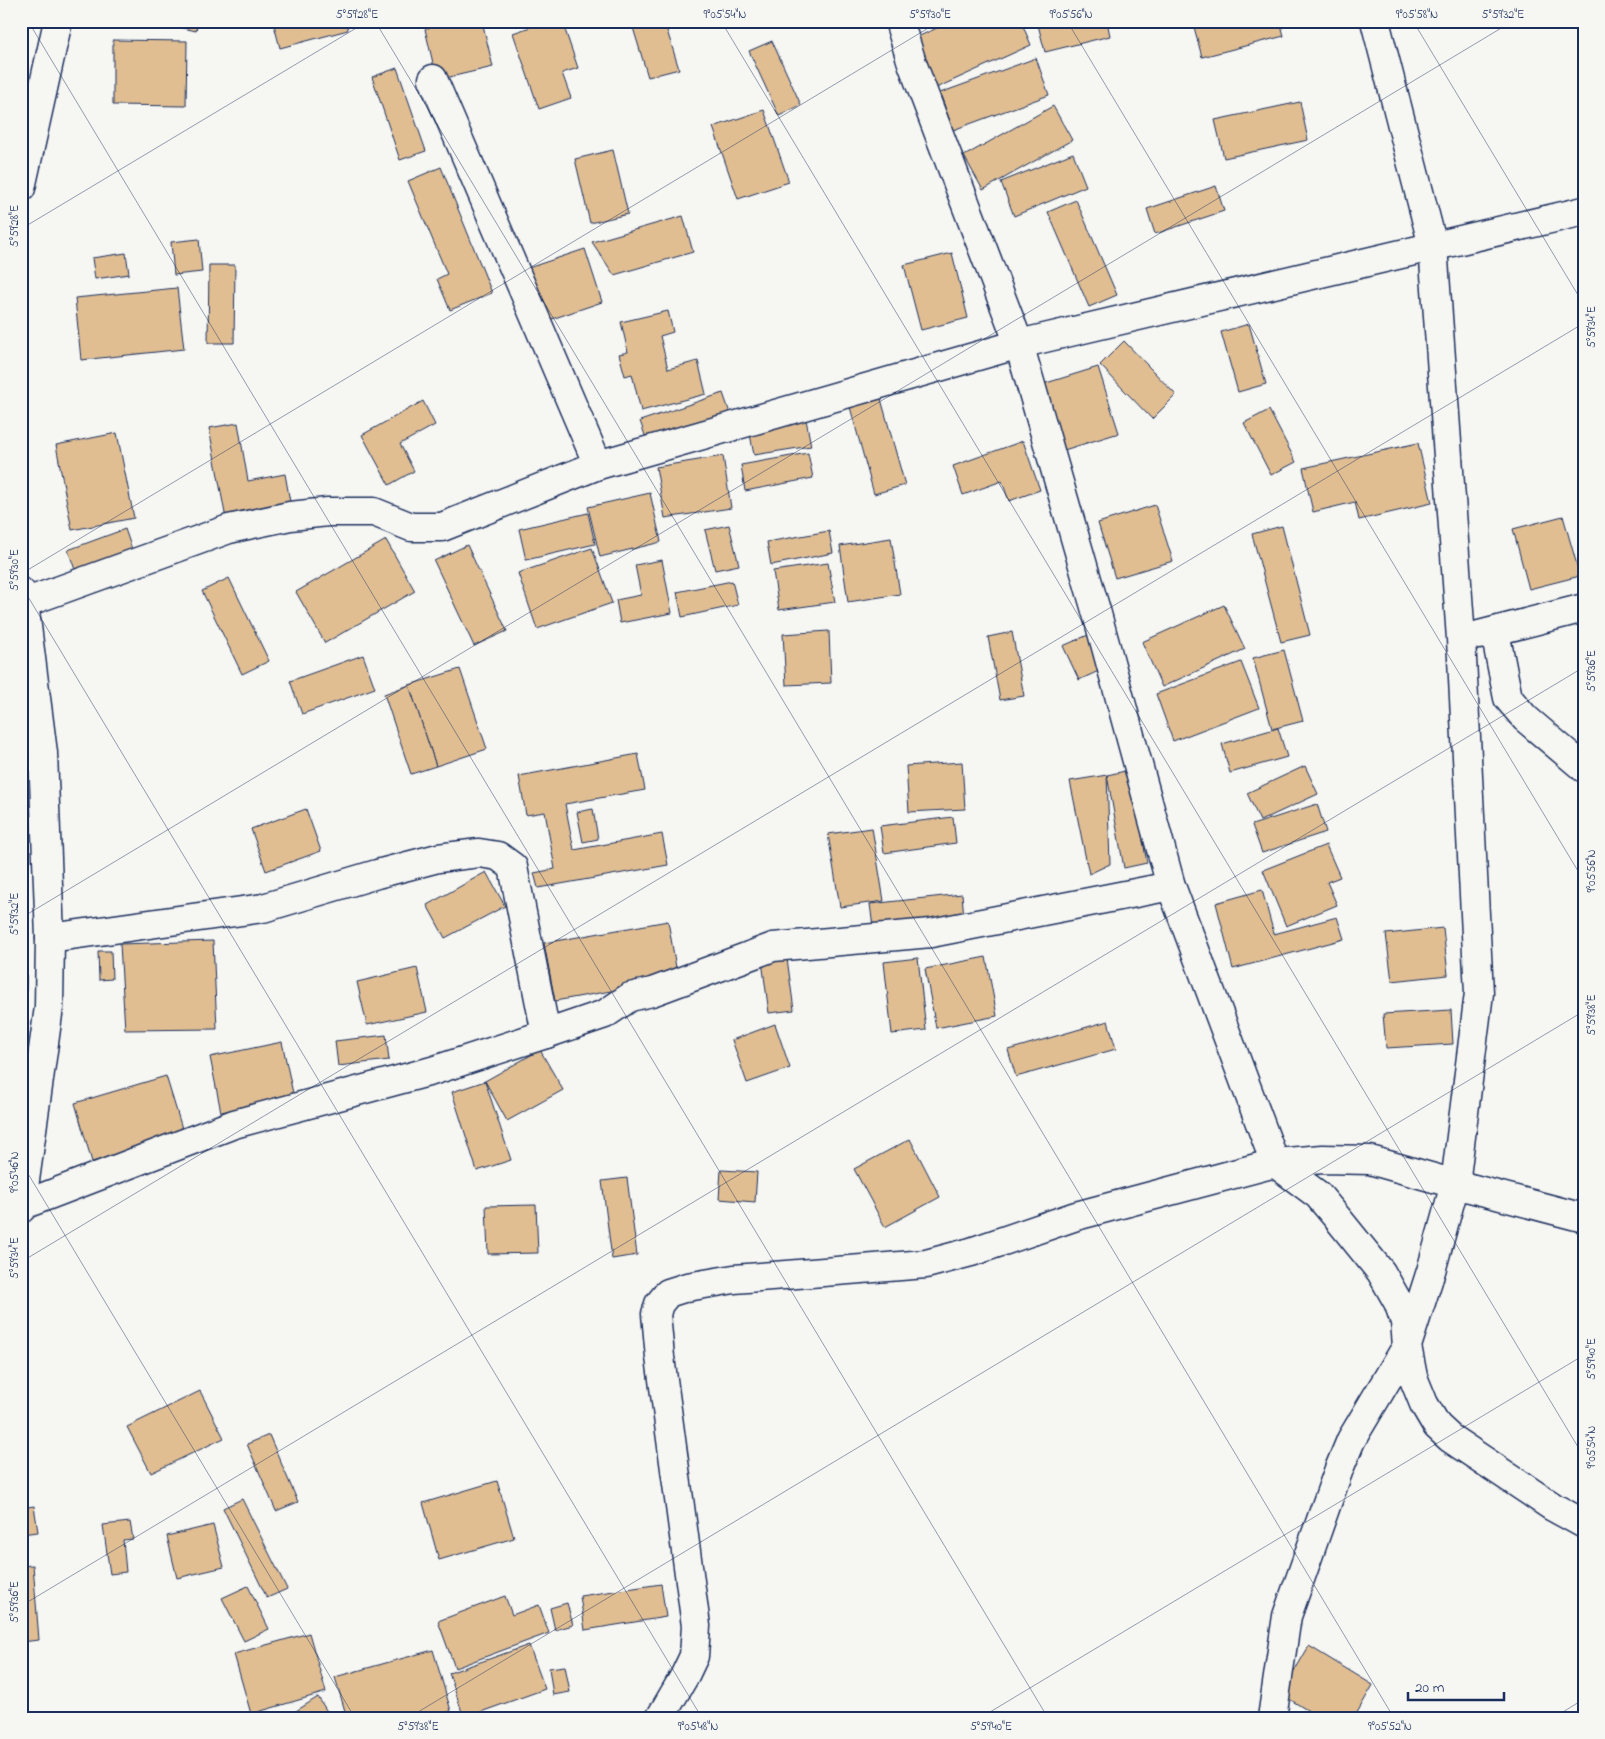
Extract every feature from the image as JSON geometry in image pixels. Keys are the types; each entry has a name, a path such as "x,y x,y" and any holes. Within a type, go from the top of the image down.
{"street":[{"path":"21,188 58,21"},
{"path":"899,21 912,63 1019,344 1094,604 1171,886 1275,1163 1318,1195 1381,1272 1398,1302 1405,1322 1413,1377 1424,1404 1437,1426 1450,1438 1553,1507 1584,1524"},
{"path":"1272,1718 1287,1616 1351,1440 1407,1346 1455,1184 1480,993 1461,639 1433,246 1375,21"},
{"path":"433,79 598,465"},
{"path":"1171,886 931,933 773,947 652,992 630,997 605,1014 546,1034 432,1071 234,1124 22,1207 49,1007 50,938 43,753 23,598 229,530 290,516 328,512 374,512 411,527 442,527 598,465 1019,344 1584,212"},
{"path":"1461,639 1495,632 1584,608"},
{"path":"1495,632 1508,698 1525,718 1584,768"},
{"path":"50,938 263,908 438,858 479,853 498,856 513,867 546,1034"},
{"path":"660,1718 694,1656 696,1626 660,1357 656,1314 659,1304 668,1293 687,1287 734,1279 926,1264 971,1252 1076,1216 1275,1163 1322,1159 1370,1160 1584,1218"}],"building":[{"path":"153,21 198,21 196,31"},
{"path":"273,21 346,21 348,30 280,48"},
{"path":"456,21 482,21 493,67 437,80 425,29"},
{"path":"548,21 562,21 578,68 562,73 571,98 539,109 513,33"},
{"path":"631,21 664,21 679,69 648,77"},
{"path":"952,21 1021,21 1031,45 934,89 911,40"},
{"path":"1037,21 1107,21 1110,36 1045,52"},
{"path":"1215,21 1280,21 1284,36 1202,57 1194,27"},
{"path":"1584,23 1584,49 1576,26"},
{"path":"113,40 187,41 186,106 113,105"},
{"path":"772,41 801,105 779,116 749,51"},
{"path":"1036,58 1049,95 953,130 940,93"},
{"path":"397,68 426,151 400,160 372,77"},
{"path":"1300,102 1308,140 1224,158 1215,120"},
{"path":"1053,106 1072,140 983,190 964,156"},
{"path":"764,110 789,182 738,199 713,127"},
{"path":"613,150 628,214 590,223 575,159"},
{"path":"1073,153 1086,186 1014,216 1001,182"},
{"path":"441,167 492,293 450,310 437,279 447,274 408,181"},
{"path":"1216,186 1224,211 1155,234 1147,209"},
{"path":"1076,200 1117,295 1089,307 1048,212"},
{"path":"683,216 693,252 614,275 592,242"},
{"path":"199,239 202,272 174,275 171,242"},
{"path":"585,249 602,302 546,321 528,268"},
{"path":"126,253 129,274 95,279 92,258"},
{"path":"952,253 968,318 921,330 904,265"},
{"path":"209,265 235,265 234,343 208,343"},
{"path":"177,288 184,349 81,360 75,298"},
{"path":"668,311 673,332 660,336 668,369 698,361 706,394 641,411 632,374 625,376 619,354 628,352 621,322"},
{"path":"1249,324 1266,384 1238,392 1221,332"},
{"path":"1124,341 1176,395 1152,419 1100,365"},
{"path":"1098,367 1119,433 1064,450 1043,384"},
{"path":"723,393 731,416 648,444 640,421"},
{"path":"881,399 905,485 874,494 850,407"},
{"path":"423,401 435,425 400,444 414,471 389,485 362,435"},
{"path":"1269,410 1296,462 1271,475 1244,423"},
{"path":"805,414 811,446 754,455 748,424"},
{"path":"238,423 248,481 285,474 291,507 226,519 209,428"},
{"path":"117,433 134,518 72,530 56,445"},
{"path":"1023,441 1040,490 1009,501 1002,481 963,495 953,466"},
{"path":"1418,443 1432,503 1359,520 1355,502 1313,512 1303,468"},
{"path":"808,453 813,478 745,491 741,465"},
{"path":"723,456 731,508 665,518 656,467"},
{"path":"650,493 661,542 600,557 588,507"},
{"path":"1155,505 1173,561 1115,578 1098,523"},
{"path":"588,513 595,544 526,560 519,529"},
{"path":"1563,516 1580,576 1529,589 1513,529"},
{"path":"729,525 739,565 715,570 705,530"},
{"path":"1282,526 1310,635 1281,642 1252,534"},
{"path":"125,529 135,558 78,578 68,550"},
{"path":"829,531 833,553 771,565 767,542"},
{"path":"891,538 900,594 848,602 840,546"},
{"path":"386,540 415,591 325,643 296,592"},
{"path":"467,545 507,631 474,646 434,561"},
{"path":"592,548 612,603 537,629 518,573"},
{"path":"662,560 672,613 620,623 616,600 641,595 635,565"},
{"path":"828,563 835,602 779,610 773,571"},
{"path":"229,578 269,661 242,674 202,591"},
{"path":"732,581 738,605 682,617 677,592"},
{"path":"1224,605 1245,649 1162,687 1142,642"},
{"path":"829,631 831,683 786,685 783,634"},
{"path":"1012,632 1024,696 1000,700 988,637"},
{"path":"1088,635 1103,669 1079,680 1063,646"},
{"path":"1284,650 1303,721 1272,729 1253,658"},
{"path":"363,655 375,688 302,714 290,681"},
{"path":"1241,662 1259,708 1173,741 1156,694"},
{"path":"460,669 487,749 436,766 409,685"},
{"path":"409,685 436,766 411,774 384,694"},
{"path":"1278,728 1287,757 1230,773 1222,744"},
{"path":"638,754 645,790 565,804 574,850 662,834 668,865 538,888 534,873 555,869 545,812 526,815 519,776"},
{"path":"962,762 965,809 909,812 906,766"},
{"path":"1305,766 1318,794 1260,821 1247,793"},
{"path":"1130,770 1147,863 1124,868 1107,775"},
{"path":"1107,775 1110,864 1089,874 1070,781"},
{"path":"1317,804 1326,832 1262,853 1252,825"},
{"path":"306,809 321,851 266,871 251,829"},
{"path":"593,809 598,839 583,842 577,812"},
{"path":"953,817 956,843 884,853 880,826"},
{"path":"872,828 884,901 840,907 828,834"},
{"path":"1326,845 1340,877 1327,882 1337,905 1286,926 1263,870"},
{"path":"486,872 505,906 445,938 427,905"},
{"path":"1262,890 1274,934 1337,917 1344,939 1233,969 1216,903"},
{"path":"962,894 964,918 873,927 870,904"},
{"path":"668,921 678,979 555,1001 544,943"},
{"path":"21,926 27,927 26,996 21,996"},
{"path":"1443,928 1448,975 1392,981 1386,934"},
{"path":"213,941 217,1029 125,1030 120,944"},
{"path":"98,951 111,951 112,979 99,980"},
{"path":"786,951 794,1010 769,1013 761,954"},
{"path":"986,957 997,1016 936,1028 925,969"},
{"path":"918,958 926,1030 892,1034 884,962"},
{"path":"417,968 427,1012 367,1025 357,982"},
{"path":"1451,1010 1453,1044 1386,1048 1383,1014"},
{"path":"1108,1021 1116,1049 1016,1077 1008,1050"},
{"path":"775,1024 790,1068 747,1083 732,1040"},
{"path":"386,1035 389,1060 338,1066 335,1041"},
{"path":"282,1042 294,1098 221,1112 210,1057"},
{"path":"540,1050 563,1090 507,1121 485,1081"},
{"path":"166,1076 184,1135 92,1162 75,1103"},
{"path":"485,1081 511,1160 477,1171 452,1092"},
{"path":"910,1139 940,1197 885,1227 854,1169"},
{"path":"721,1170 757,1172 755,1202 719,1199"},
{"path":"627,1178 637,1255 612,1259 602,1181"},
{"path":"536,1205 538,1253 488,1254 486,1206"},
{"path":"200,1391 224,1438 151,1473 127,1427"},
{"path":"269,1435 298,1502 276,1511 247,1444"},
{"path":"497,1481 514,1538 439,1560 423,1503"},
{"path":"242,1499 287,1589 267,1598 223,1508"},
{"path":"34,1506 38,1532 21,1534 21,1508"},
{"path":"130,1522 133,1539 123,1540 126,1572 110,1574 103,1525"},
{"path":"213,1525 224,1567 177,1578 167,1536"},
{"path":"33,1565 39,1640 21,1642 21,1566"},
{"path":"661,1584 666,1617 585,1630 580,1596"},
{"path":"248,1586 269,1629 244,1641 222,1598"},
{"path":"505,1596 512,1615 539,1605 549,1633 455,1668 438,1621"},
{"path":"567,1603 573,1625 555,1630 550,1608"},
{"path":"309,1633 326,1692 251,1714 234,1654"},
{"path":"529,1645 545,1689 464,1718 449,1673"},
{"path":"1309,1646 1373,1685 1354,1718 1320,1718 1281,1694"},
{"path":"433,1650 451,1711 429,1718 347,1718 335,1677"},
{"path":"565,1666 570,1692 553,1695 549,1668"},
{"path":"318,1697 331,1718 285,1718"}]}
